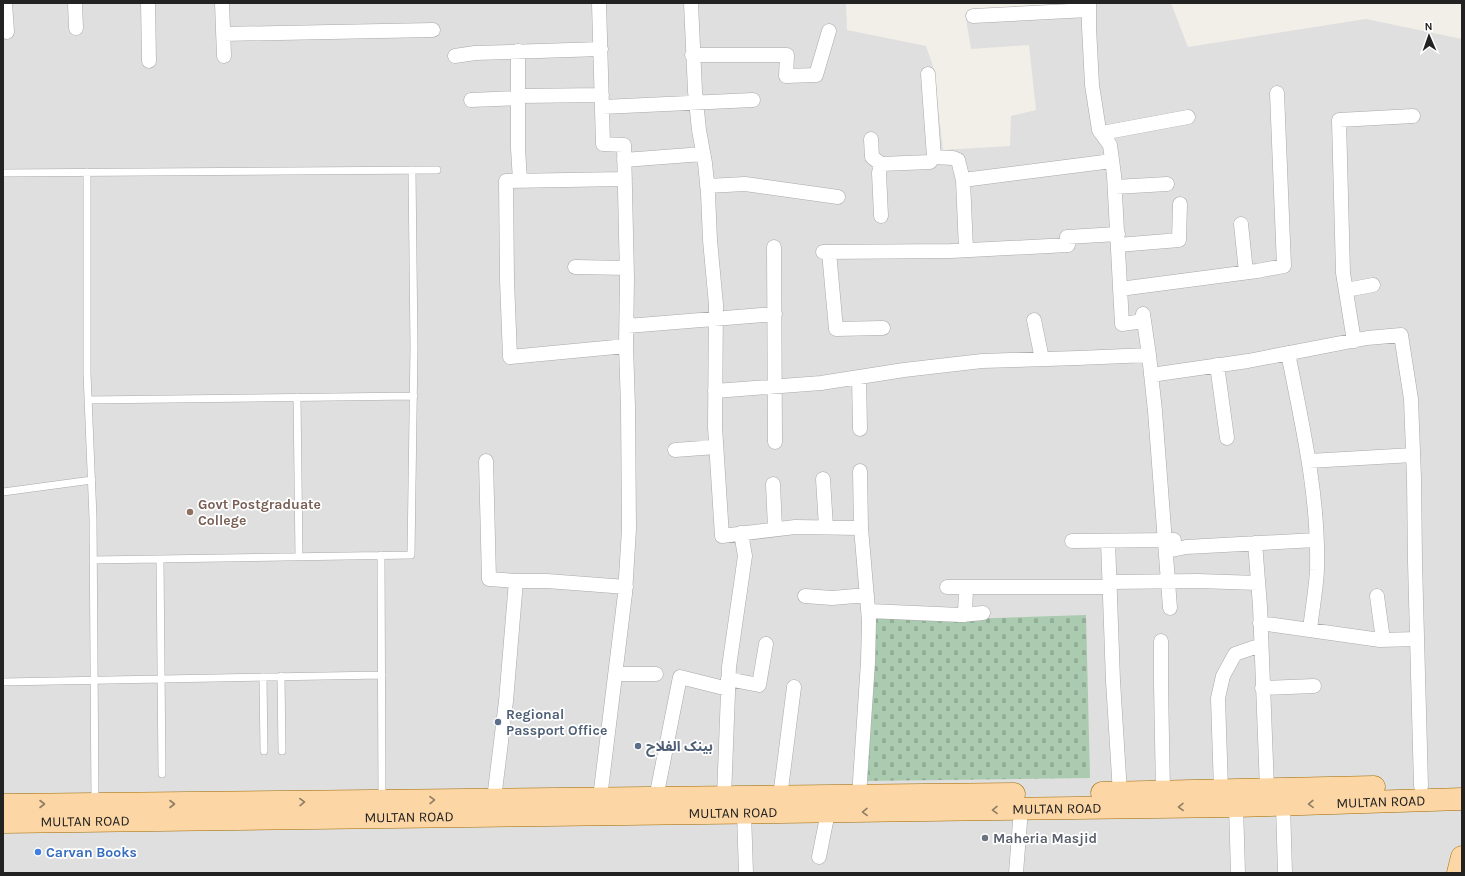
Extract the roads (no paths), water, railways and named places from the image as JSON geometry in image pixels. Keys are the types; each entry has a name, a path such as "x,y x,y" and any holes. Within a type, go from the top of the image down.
{"main road":[{"name":"MULTAN ROAD","path":"3,805 1120,793 1462,785"},
{"name":"MULTAN ROAD","path":"3,822 1236,806 1462,799"},
{"path":"1458,873 1462,857"}],"street":[{"path":"5,3 7,32"},
{"path":"75,3 76,28"},
{"path":"148,3 149,61"},
{"path":"222,3 224,56"},
{"path":"599,3 603,144 624,145 628,407 628,529 626,586 600,798"},
{"path":"691,3 692,55 696,104 707,186 716,305 715,427 722,536 775,528 861,528"},
{"path":"974,16 1089,6 1092,85 1099,130 1110,145 1115,187 1122,324 1143,317 1149,355 1169,581 1170,608"},
{"path":"223,34 433,30"},
{"path":"692,55 788,54 786,76 816,75 829,31"},
{"path":"455,56 475,53 601,49"},
{"path":"518,51 518,148 520,180"},
{"path":"871,139 872,157 880,164 930,162 934,157 928,74"},
{"path":"1120,289 1284,266 1277,93"},
{"path":"471,100 519,97 696,104 753,100"},
{"path":"1354,341 1343,273 1339,120 1413,116"},
{"path":"1102,133 1188,117"},
{"path":"624,160 703,154"},
{"path":"934,157 953,158 958,160 963,180 966,250"},
{"path":"963,180 1112,161"},
{"path":"880,164 881,216"},
{"path":"625,179 506,181 507,280 510,357 626,346"},
{"path":"707,186 745,184 838,197"},
{"path":"1115,187 1167,184"},
{"path":"883,328 836,329 826,252 966,250 1068,245 1068,237 1118,240 1179,240 1180,204"},
{"path":"1241,224 1246,272"},
{"path":"774,247 775,442"},
{"path":"575,267 627,268"},
{"path":"1346,290 1373,285"},
{"path":"626,326 775,314"},
{"path":"1034,320 1042,359"},
{"path":"1151,375 1354,341 1401,335 1411,399 1421,786"},
{"path":"1288,353 1309,461 1316,540 1317,571 1310,630"},
{"path":"715,391 821,383 982,360 1149,355"},
{"path":"1217,365 1227,438"},
{"path":"859,377 860,429"},
{"path":"674,450 716,447"},
{"path":"1309,461 1413,455"},
{"path":"486,461 489,579 626,586"},
{"path":"859,796 868,662 869,611 861,528 860,471"},
{"path":"823,479 826,527"},
{"path":"773,484 775,528"},
{"path":"724,797 729,667 745,556 741,533"},
{"path":"1166,546 1180,540"},
{"path":"1072,541 1108,541 1186,547 1316,540"},
{"path":"1108,541 1120,793"},
{"path":"1255,543 1267,789"},
{"path":"494,799 506,702 516,581"},
{"path":"948,588 1169,581 1258,583"},
{"path":"965,614 966,587"},
{"path":"805,596 832,598 867,595"},
{"path":"1378,596 1383,640"},
{"path":"869,611 965,614 983,613"},
{"path":"1260,623 1383,640 1417,639"},
{"path":"1161,641 1163,792"},
{"path":"656,798 680,677 728,684 759,685 766,644"},
{"path":"1221,790 1218,698 1223,676 1235,654 1261,645"},
{"path":"616,674 656,674"},
{"path":"1262,688 1314,686"},
{"path":"780,797 794,687"},
{"path":"1283,805 1285,873"},
{"path":"1236,806 1238,873"},
{"path":"1016,873 1021,809"},
{"path":"818,857 828,812"},
{"path":"744,813 746,873"}],"lane":[{"path":"93,560 411,555 414,396 412,170"},
{"path":"3,172 437,170"},
{"path":"87,172 87,373 92,480 95,804"},
{"path":"88,400 414,396"},
{"path":"297,397 299,557"},
{"path":"3,492 92,480"},
{"path":"381,556 382,801"},
{"path":"160,559 162,774"},
{"path":"3,682 382,674"},
{"path":"281,676 282,750"},
{"path":"263,677 264,751"}],"place":[{"name":"Govt Postgraduate College","path":"190,512"},
{"name":"Regional Passport Office","path":"498,722"},
{"name":"بینک الفلاح","path":"638,746"},
{"name":"Maheria Masjid","path":"985,838"},
{"name":"Carvan Books","path":"38,852"}]}
